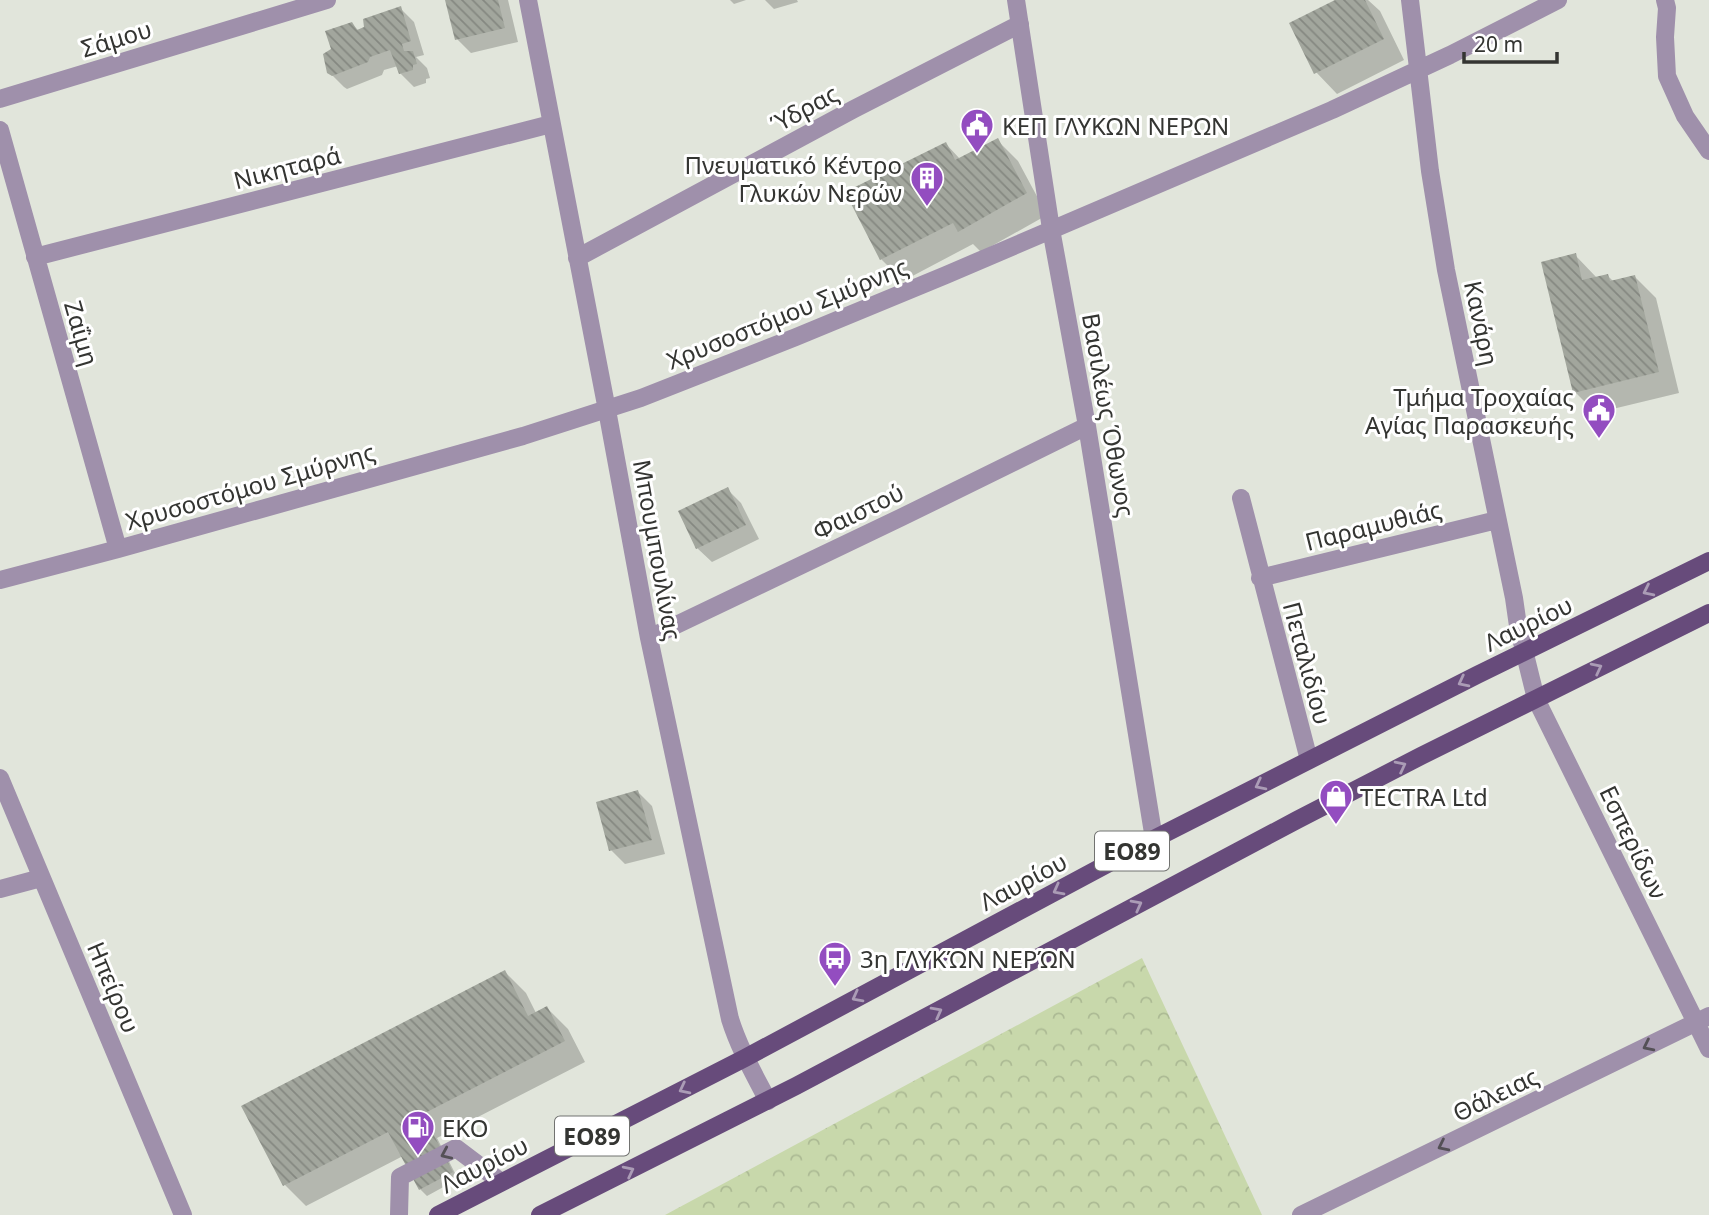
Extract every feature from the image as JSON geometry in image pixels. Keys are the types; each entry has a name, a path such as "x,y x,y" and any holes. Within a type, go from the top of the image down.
{"main road":[{"name":"Λαυρίου","path":"439,1215 745,1058 1154,839 1709,561"},
{"name":"ΕΟ89","path":"540,1215 768,1101 1297,820 1709,613"}],"street":[{"name":"Σάμου","path":"0,99 327,0"},
{"name":"Μπουμπουλίνας","path":"528,0 649,638 730,1019 745,1058 768,1101"},
{"name":"Βασιλέως Όθωνος","path":"1016,0 1051,229 1087,426 1154,839"},
{"name":"Κανάρη","path":"1410,0 1430,171 1446,270 1524,653"},
{"name":"Χρυσοστόμου Σμύρνης","path":"0,580 523,436 688,381 1332,110 1558,0"},
{"path":"1665,0 1667,76 1685,116 1709,151"},
{"name":"Ύδρας","path":"577,258 854,109 1020,24"},
{"name":"Νικηταρά","path":"35,257 551,124"},
{"name":"Ζαΐμη","path":"0,130 118,549"},
{"name":"Φαιστού","path":"649,638 1087,426"},
{"name":"Πεταλιδίου","path":"1241,498 1309,760"},
{"name":"Παραμυθιάς","path":"1260,578 1497,520"},
{"name":"Εσπερίδων","path":"1524,653 1536,699 1703,1020 1709,1049"},
{"name":"Ηπείρου","path":"0,778 183,1215"},
{"path":"0,889 41,878"},
{"name":"Θάλειας","path":"1301,1215 1703,1020"},
{"path":"399,1215 400,1177 456,1148 501,1182"}],"green space":[{"path":"1142,958 1262,1215 665,1215"}],"building":[{"path":"445,0 498,0 505,28 455,40"},
{"path":"1335,0 1365,0 1384,39 1314,74 1289,23"},
{"path":"401,6 411,41 402,44 404,51 413,51 417,64 413,65 413,70 399,74 390,50 332,76 327,73 323,54 331,49 325,31 352,22 357,30 364,27 363,19"},
{"name":"Πνευματικό Κέντρο Γλυκών Νερών","path":"998,138 1027,193 958,232 953,223 880,260 845,192 946,142 955,160"},
{"path":"1576,253 1582,280 1608,274 1610,281 1635,275 1659,372 1573,393 1541,262"},
{"path":"728,487 746,525 696,549 678,511"},
{"path":"638,790 652,840 609,851 596,802"},
{"path":"505,970 528,1016 547,1006 565,1041 423,1114 453,1172 419,1190 388,1132 283,1186 241,1106"}],"place":[{"name":"ΚΕΠ ΓΛΥΚΩΝ ΝΕΡΩΝ","path":"977,155"},
{"name":"Πνευματικό Κέντρο Γλυκών Νερών","path":"927,208"},
{"name":"Τμήμα Τροχαίας Αγίας Παρασκευής","path":"1599,440"},
{"name":"TECTRA Ltd","path":"1336,826"},
{"name":"3η ΓΛΥΚΏΝ ΝΕΡΏΝ","path":"835,988"},
{"name":"EKO","path":"418,1157"}]}
